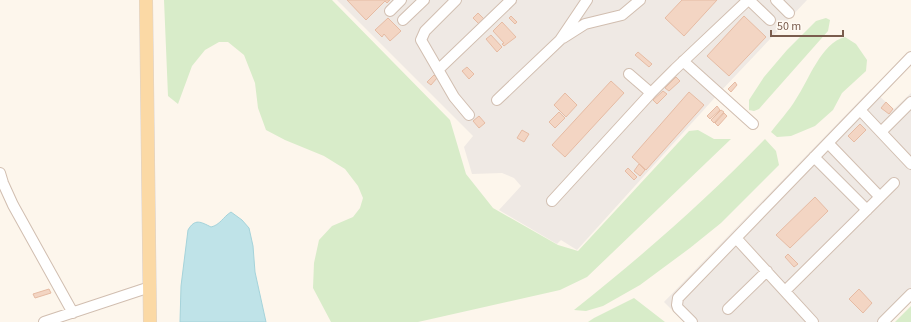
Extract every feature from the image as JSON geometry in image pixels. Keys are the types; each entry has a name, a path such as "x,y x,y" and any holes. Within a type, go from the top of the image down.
{"main road":[{"path":"146,0 150,322"}],"street":[{"path":"390,11 401,0"},
{"path":"403,20 424,0"},
{"path":"456,0 425,31 421,40 454,97 469,115"},
{"path":"560,40 587,0"},
{"path":"497,100 560,40 585,24 622,15 640,0"},
{"path":"776,0 789,13"},
{"path":"439,69 509,1"},
{"path":"552,201 651,93 745,1 770,20"},
{"path":"692,322 676,305 678,298 911,57"},
{"path":"683,61 753,124"},
{"path":"630,74 651,93"},
{"path":"880,132 911,102"},
{"path":"860,110 911,164"},
{"path":"828,144 880,197"},
{"path":"814,157 867,210"},
{"path":"0,173 12,205 73,313"},
{"path":"784,291 894,184"},
{"path":"736,238 813,322"},
{"path":"728,309 766,271"},
{"path":"44,322 150,287"},
{"path":"883,322 911,294"}],"shaded area":[{"path":"337,0 807,0 719,93 577,250 561,240 557,244 499,210 521,186 514,178 502,173 472,174 464,147 473,136"},
{"path":"871,89 894,109 911,93 911,302 891,322 684,322 664,302"}],"green space":[{"path":"164,0 332,0 450,120 466,174 493,208 558,245 578,251 689,131 698,130 714,139 731,139 587,277 560,290 418,322 331,322 313,288 314,263 319,240 332,226 353,217 360,208 363,198 358,186 345,169 324,156 285,140 266,130 258,108 255,83 244,55 228,42 219,42 205,50 192,66 178,104 168,96"},
{"path":"826,18 830,20 828,31 759,109 754,111 749,110 749,100 764,77 787,50 816,21"},
{"path":"845,37 856,44 867,60 866,71 842,93 833,110 815,126 791,136 777,137 771,132 801,91 822,54 837,41"},
{"path":"765,139 776,151 779,165 721,223 640,285 603,306 586,311 574,310 624,270 672,228 743,162"},
{"path":"634,298 665,322 588,322 594,318"},
{"path":"911,306 911,322 895,322"}],"water":[{"path":"231,212 242,220 249,228 253,246 255,272 266,322 180,322 181,286 188,230 196,222 211,227 214,226"}],"building":[{"path":"347,0 390,0 387,3 385,1 366,20"},
{"path":"682,0 717,0 684,36 665,18"},
{"path":"478,13 484,19 479,24 473,18"},
{"path":"511,16 517,22 515,24 509,18"},
{"path":"744,16 766,37 729,76 707,56"},
{"path":"388,18 401,31 390,41 384,34 382,37 375,30"},
{"path":"502,22 516,37 504,46 502,44 504,43 493,31"},
{"path":"491,35 502,47 497,52 486,39"},
{"path":"638,52 652,64 649,67 635,55"},
{"path":"467,67 474,74 469,79 462,71"},
{"path":"434,75 437,78 431,85 427,82"},
{"path":"676,77 680,81 669,91 665,88"},
{"path":"611,81 624,93 565,157 552,145"},
{"path":"735,82 737,85 731,92 728,89"},
{"path":"663,91 667,94 657,104 653,100"},
{"path":"689,92 704,105 646,170 632,157"},
{"path":"565,93 577,105 566,117 554,105"},
{"path":"886,102 893,109 889,114 881,108"},
{"path":"717,106 720,110 710,119 707,116"},
{"path":"721,110 724,112 714,123 711,120"},
{"path":"559,112 565,118 555,128 549,122"},
{"path":"724,113 727,116 718,126 715,123"},
{"path":"479,116 485,123 479,128 473,121"},
{"path":"860,124 866,130 854,142 848,136"},
{"path":"522,130 529,134 524,142 517,138"},
{"path":"639,164 645,170 640,176 634,171"},
{"path":"628,168 637,177 634,180 625,171"},
{"path":"815,197 828,211 790,248 776,235"},
{"path":"788,254 798,264 794,267 785,257"},
{"path":"49,289 51,293 35,298 33,294"},
{"path":"859,289 872,303 863,313 849,299"}]}
